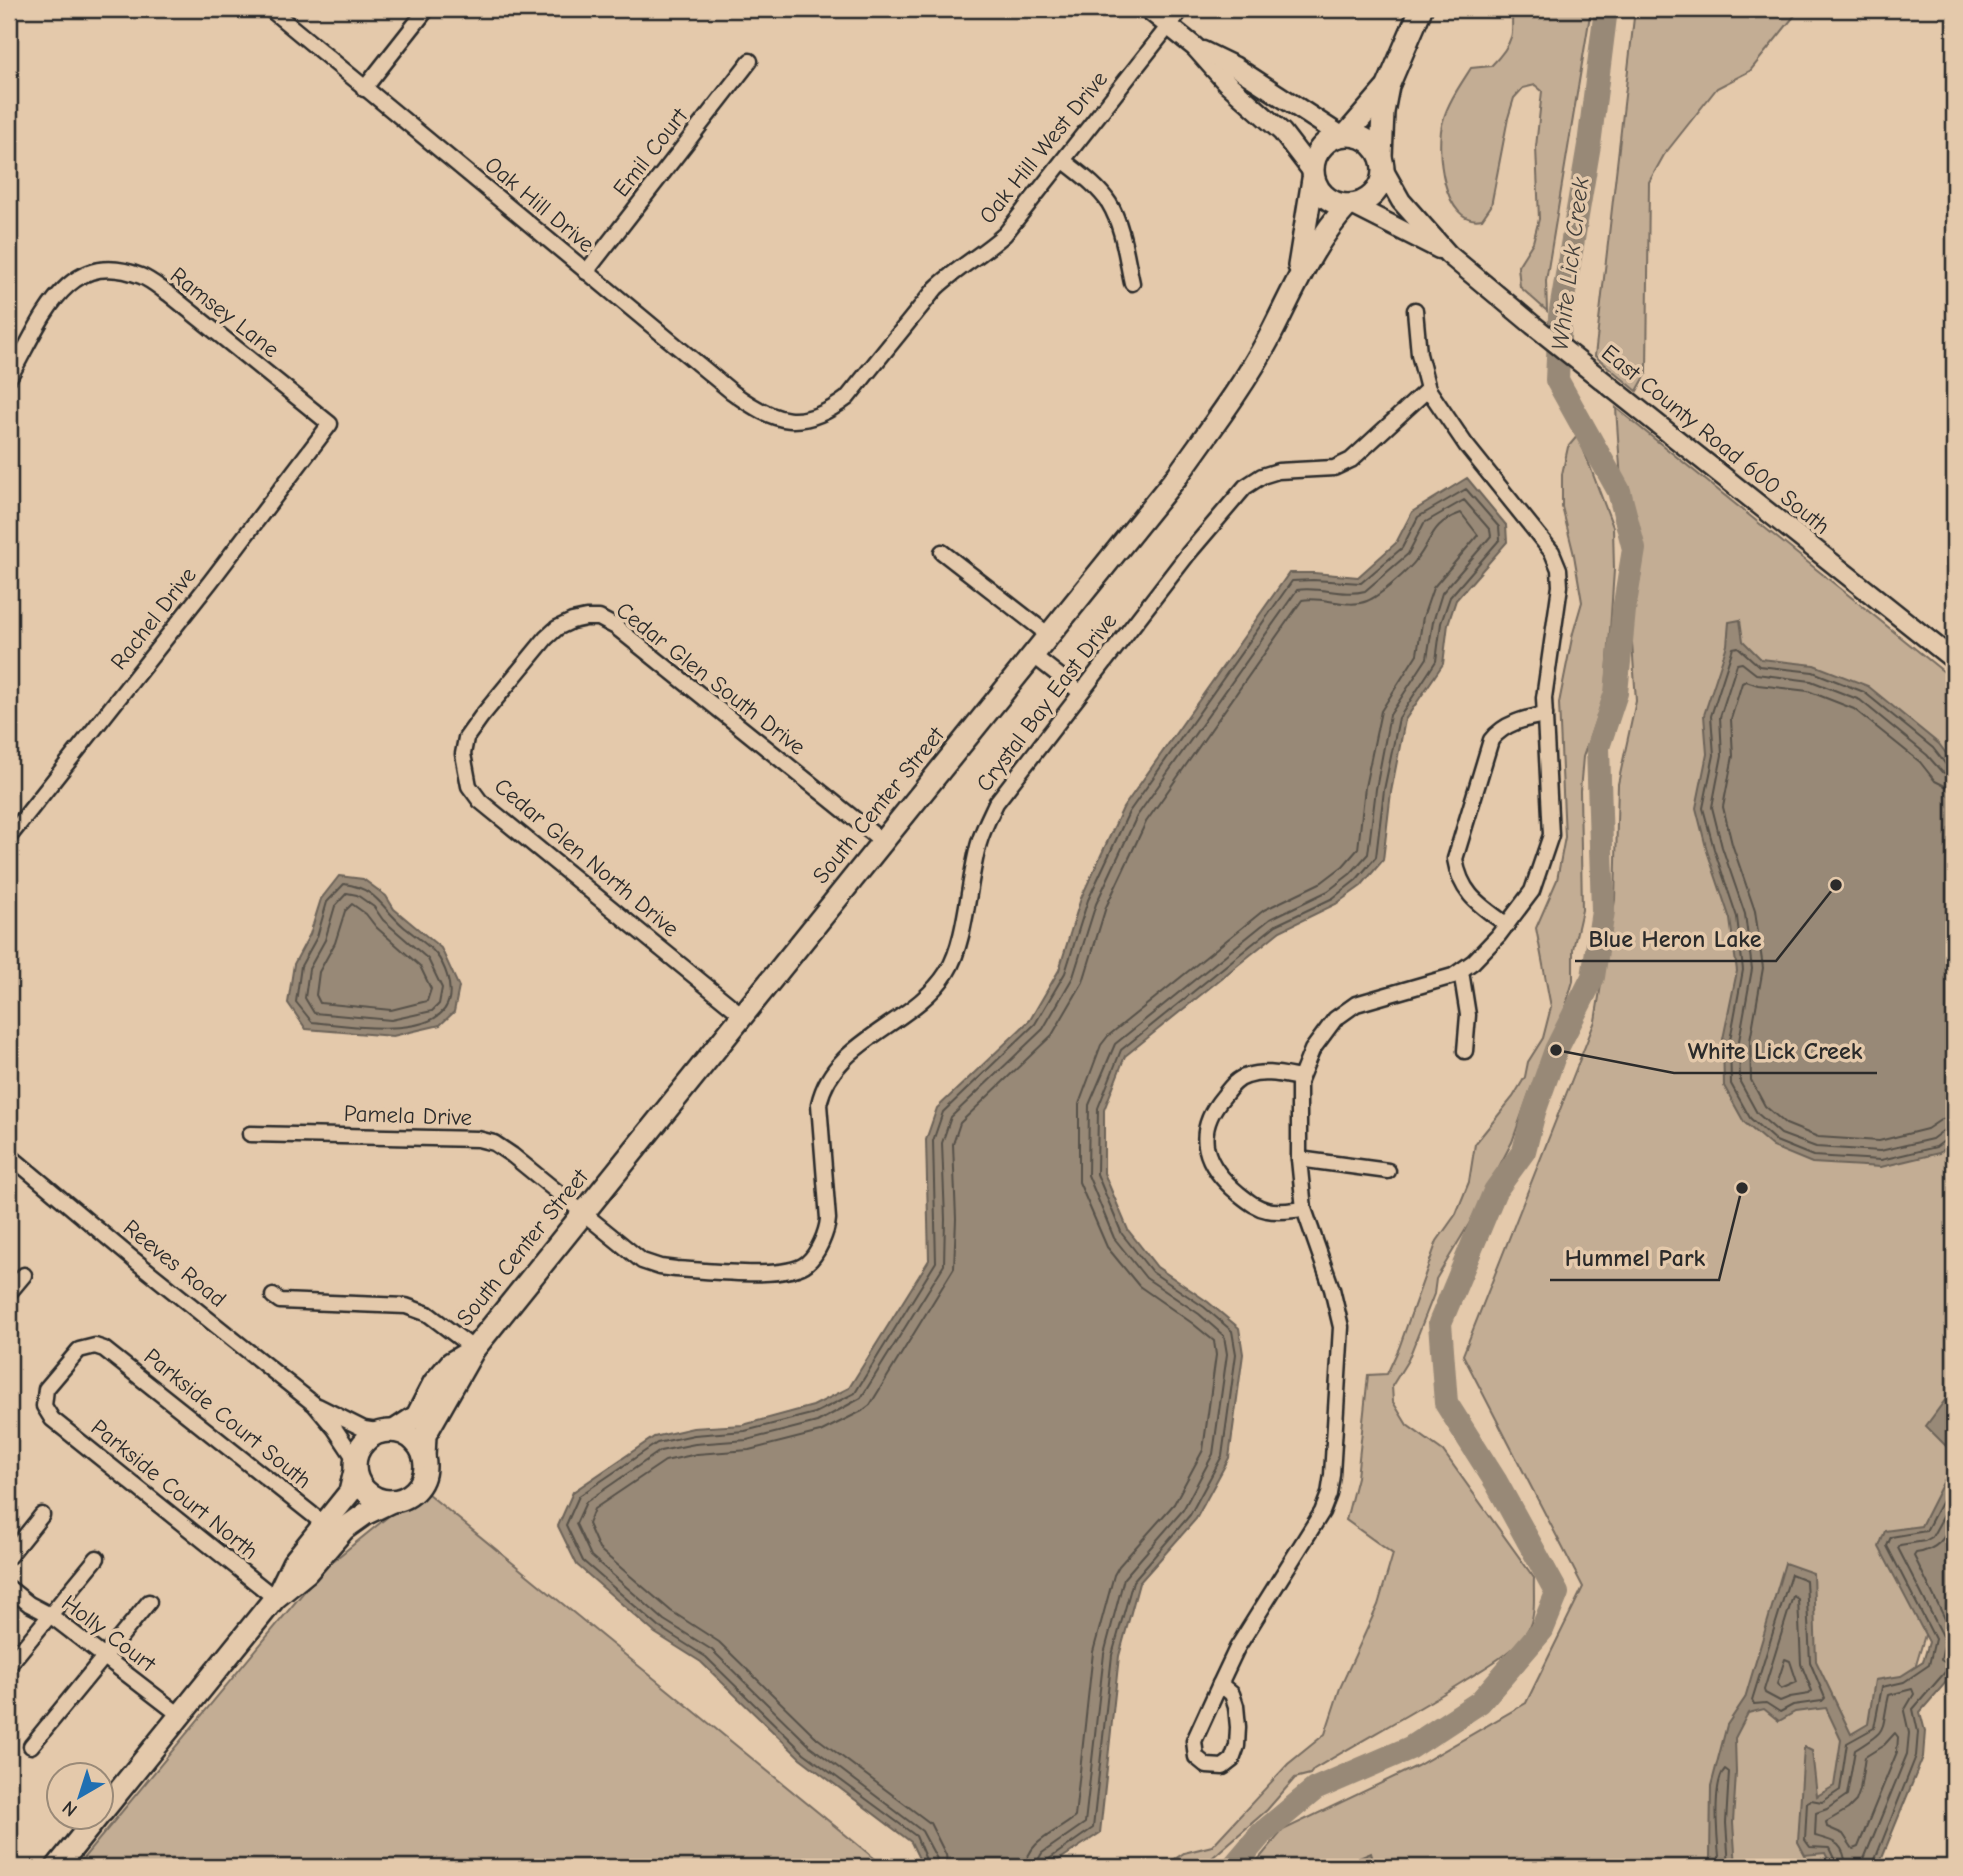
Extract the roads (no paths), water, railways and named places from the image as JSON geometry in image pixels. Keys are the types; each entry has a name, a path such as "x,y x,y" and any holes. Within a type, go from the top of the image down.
{"main road":[{"path":"1388,86 1344,135 1325,142 1313,163 1313,175 1318,189 1326,198 1337,204 1350,205 1372,196 1381,183 1383,112 1388,86 1421,9"},
{"path":"1344,135 1368,141 1382,163"},
{"name":"South Center Street","path":"1298,277 1313,175"},
{"name":"South Center Street","path":"424,1457 425,1435 474,1349 1178,475 1224,410 1267,341 1298,277 1324,232 1350,205"},
{"name":"South Center Street","path":"389,1432 417,1416 434,1383 451,1363 474,1349"},
{"path":"116,1795 275,1598 293,1563 350,1492 355,1465 365,1441 389,1432 413,1440 424,1457 425,1467 419,1487 402,1499 365,1514 344,1529 307,1572 275,1598"},
{"path":"355,1465 364,1490 372,1496 392,1501"},
{"path":"57,1867 87,1830"}],"street":[{"name":"Oak Hill Drive","path":"270,9 757,411 774,418 790,420"},
{"path":"365,89 427,9"},
{"path":"1148,9 1195,47 1226,82 1282,132 1313,175"},
{"name":"Oak Hill West Drive","path":"790,420 810,419 829,411 847,398 936,288 1005,234 1182,9"},
{"path":"1195,47 1234,66 1344,135"},
{"name":"Emil Court","path":"586,272 750,61"},
{"path":"1064,161 1108,201 1119,223 1132,283"},
{"name":"East County Road 600 South","path":"1382,163 1401,201 1448,254 1533,325 1954,660"},
{"name":"East County Road 600 South","path":"1350,205 1448,254"},
{"name":"Ramsey Lane","path":"9,378 41,320 58,294 75,277 92,270 121,270 143,277 169,294 330,424"},
{"path":"1220,1684 1233,1694 1236,1706 1237,1746 1232,1760 1223,1767 1207,1766 1195,1757 1194,1741 1220,1684 1237,1648 1322,1512 1332,1475 1341,1327 1332,1289 1304,1209 1299,1159 1300,1078 1304,1065 1335,1019 1356,1004 1453,976 1472,962 1507,925 1532,891 1551,835 1545,686 1560,586 1559,569 1552,551 1466,445 1428,389 1419,354 1415,310"},
{"name":"Crystal Bay East Drive","path":"582,1213 642,1261 660,1267 773,1273 807,1263 827,1234 820,1116 822,1089 830,1074 843,1060 930,993 948,971 964,916 979,843 996,803 1188,554 1245,487 1262,476 1278,471 1334,468 1350,460 1428,389"},
{"name":"Rachel Drive","path":"9,837 219,571 330,424"},
{"path":"942,551 1049,636"},
{"name":"Cedar Glen South Drive","path":"513,677 545,638 557,628 572,621 599,618 616,627 882,841"},
{"path":"1034,656 1080,692"},
{"name":"Cedar Glen North Drive","path":"513,677 466,738 463,754 469,786 480,801 495,814 741,1015"},
{"path":"1507,925 1469,895 1457,873 1455,859 1491,740 1503,728 1527,718 1545,715"},
{"path":"1461,971 1468,1015 1465,1051"},
{"path":"1300,1078 1261,1073 1241,1078 1217,1104 1209,1120 1206,1135 1207,1154 1217,1174 1251,1204 1274,1211 1304,1209"},
{"name":"Pamela Drive","path":"250,1134 478,1139 504,1149 582,1213"},
{"name":"Reeves Road","path":"9,1155 133,1259 314,1404 335,1429 355,1465"},
{"path":"1299,1159 1388,1171"},
{"path":"9,1293 24,1275"},
{"path":"273,1296 280,1301 414,1308 428,1314 474,1349"},
{"name":"Parkside Court North","path":"104,1349 86,1347 79,1350 68,1362 46,1389 44,1406 48,1415 275,1598"},
{"name":"Parkside Court South","path":"104,1349 323,1523"},
{"name":"Reeves Road","path":"314,1404 364,1429 389,1432"},
{"path":"9,1556 42,1515"},
{"path":"9,1665 97,1558"},
{"name":"Holly Court","path":"9,1588 29,1604 50,1615 181,1716"},
{"path":"31,1746 149,1602"}],"water":[{"path":"1467,478 1506,525 1507,542 1456,600 1448,624 1443,664 1405,720 1391,792 1383,860 1361,886 1336,904 1280,931 1125,1056 1104,1110 1104,1173 1128,1230 1157,1267 1208,1302 1239,1328 1243,1354 1229,1458 1196,1519 1139,1583 1119,1656 1100,1833 1048,1867 923,1867 911,1842 800,1758 701,1662 655,1633 577,1565 558,1526 573,1492 654,1437 693,1428 743,1425 813,1406 849,1388 929,1260 926,1140 937,1108 1030,1020 1059,970 1081,898 1123,808 1289,573 1358,577 1396,543 1412,512"},
{"path":"1740,620 1743,641 1761,659 1814,665 1868,686 1939,744 1954,764 1954,1142 1939,1153 1881,1167 1812,1163 1773,1147 1744,1122 1724,1086 1723,1039 1737,971 1730,919 1696,808 1707,754 1704,715 1727,645 1729,622"},
{"path":"339,876 363,879 386,896 394,909 441,948 459,987 454,1012 440,1025 393,1036 306,1029 288,1003 294,964 310,934 321,899"},
{"path":"1954,1388 1954,1454 1926,1426"},
{"path":"1954,1461 1954,1673 1920,1712 1925,1731 1923,1757 1878,1867 1832,1867 1825,1853 1805,1855 1798,1842 1804,1747 1812,1751 1817,1796 1834,1786 1841,1740 1826,1708 1795,1712 1779,1721 1764,1709 1748,1713 1735,1738 1733,1823 1736,1867 1714,1867 1710,1858 1711,1786 1727,1725 1745,1698 1785,1563 1813,1573 1816,1661 1851,1734 1868,1724 1875,1680 1901,1676 1923,1662 1929,1642 1879,1547 1885,1531 1921,1526"},
{"path":"1371,1853 1375,1867 1338,1867"}],"waterway":[{"name":"White Lick Creek","path":"1233,1867 1261,1834 1315,1789 1410,1748 1480,1702 1542,1630 1557,1593 1496,1482 1446,1403 1440,1323 1495,1191 1524,1151 1534,1112 1556,1050 1593,977 1603,911 1598,747 1616,693 1624,610 1634,549 1619,491 1557,380 1560,316 1589,145 1606,9"}],"place":[{"name":"Blue Heron Lake","path":"1836,885"},
{"name":"White Lick Creek","path":"1556,1050"},
{"name":"Hummel Park","path":"1742,1188"}]}
